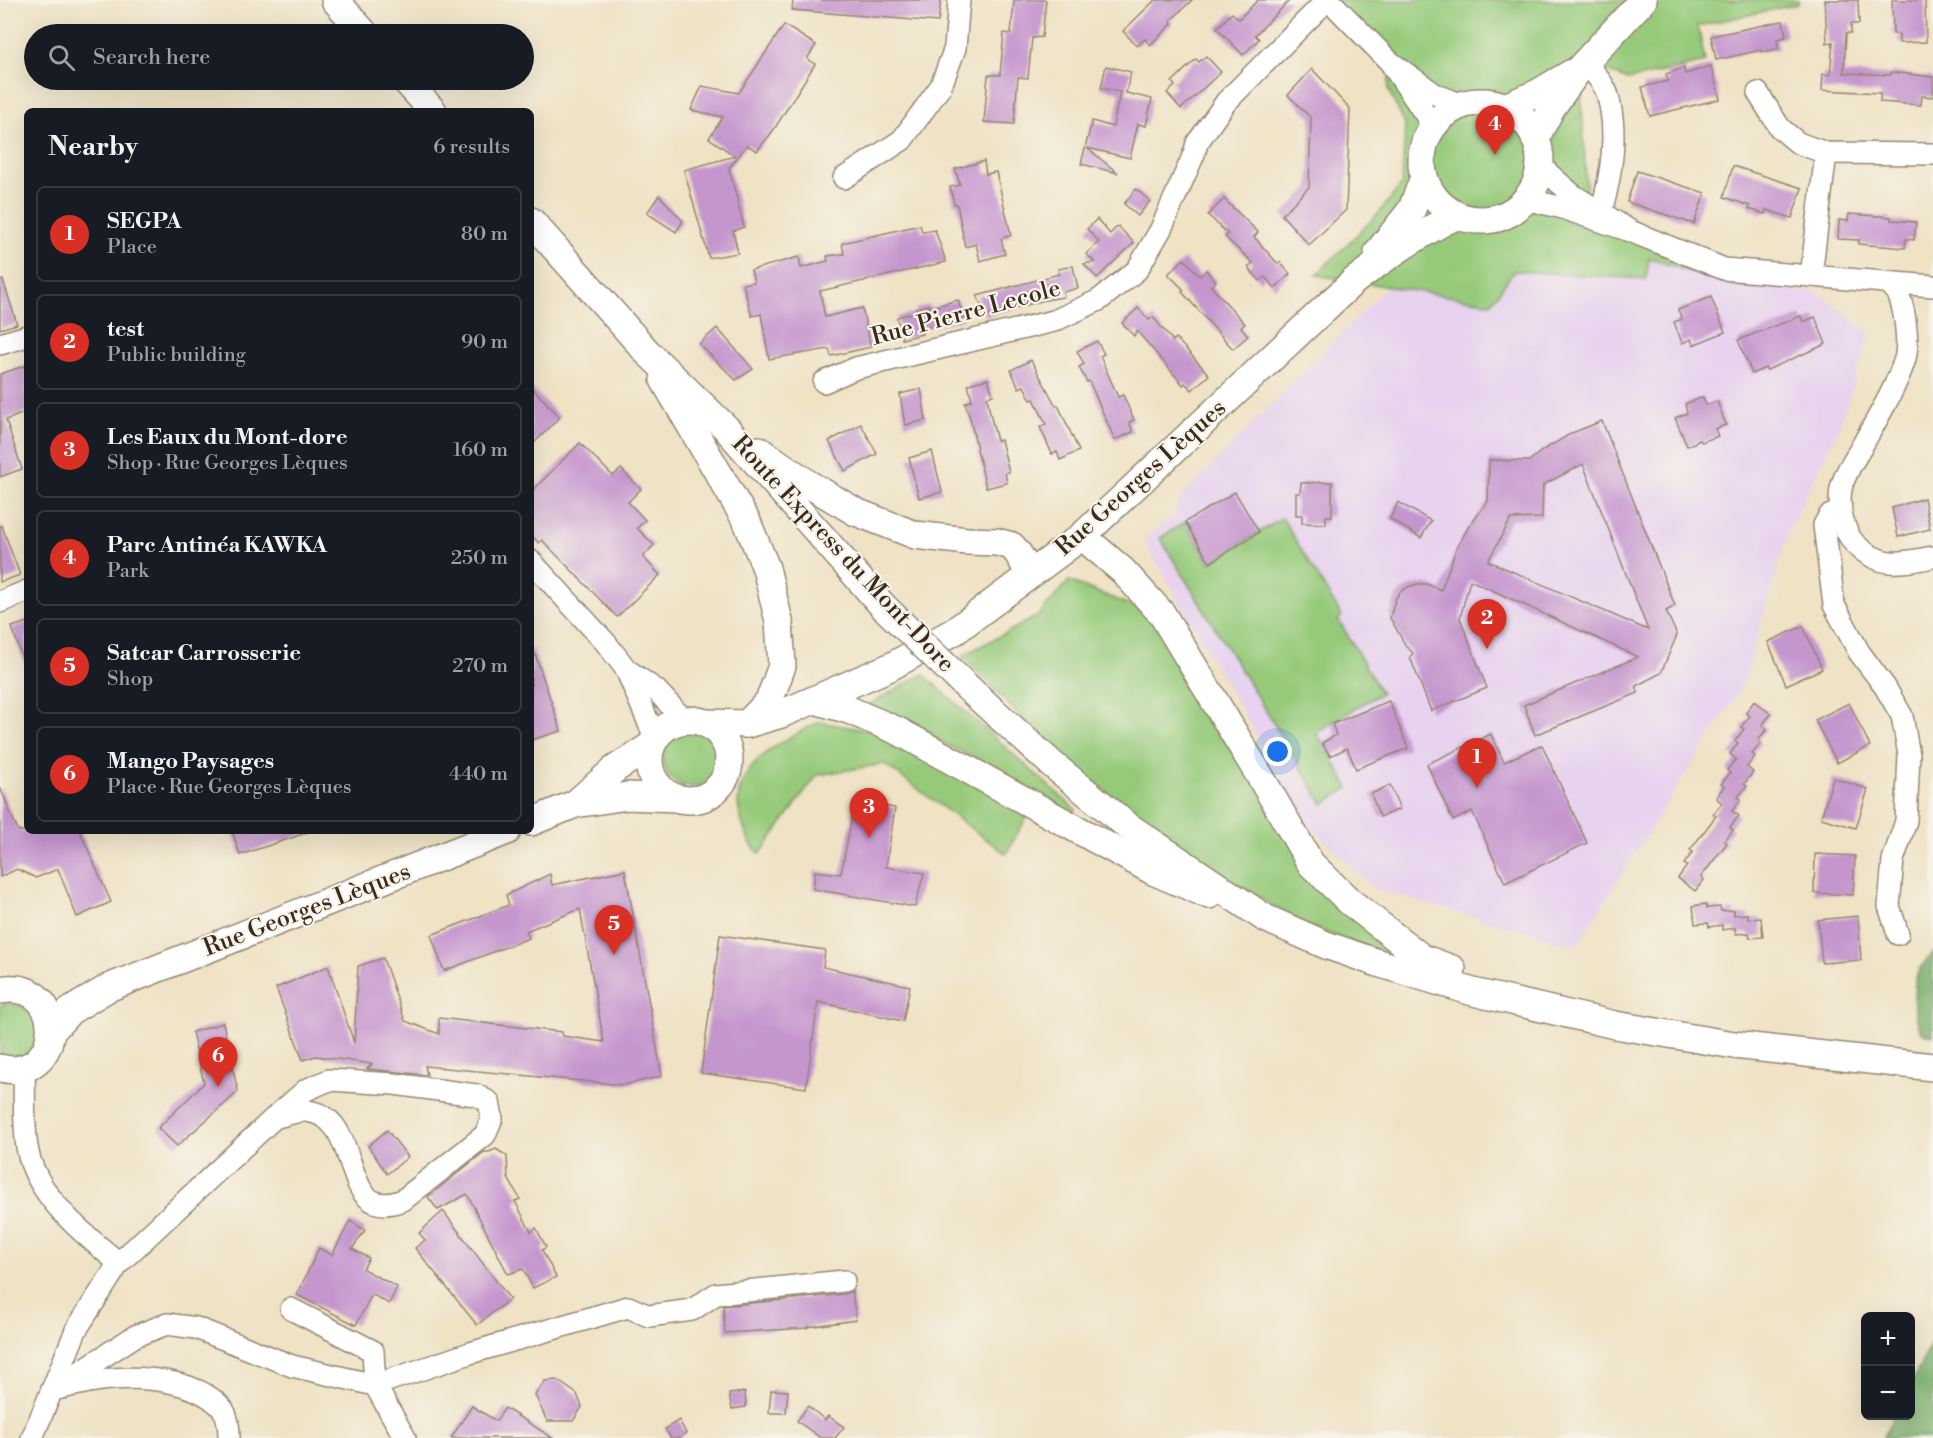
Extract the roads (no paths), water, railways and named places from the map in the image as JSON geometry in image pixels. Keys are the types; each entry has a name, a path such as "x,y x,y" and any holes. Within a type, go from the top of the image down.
{"main road":[{"path":"335,0 356,24"},
{"path":"1535,139 1552,107 1583,65 1643,0"},
{"path":"1505,107 1538,93 1583,65"},
{"path":"414,90 430,108"},
{"path":"1491,102 1505,107 1523,120 1535,139 1539,152 1539,165 1535,183 1526,199 1511,211 1494,218 1476,219 1457,215 1437,200 1424,177 1422,160 1425,142 1433,126 1446,113 1462,105 1491,102"},
{"name":"Rue Georges Lèques","path":"1354,281 1412,209 1424,177"},
{"name":"Rue Georges Lèques","path":"695,722 747,724 781,714 890,667 955,631 1082,536 1354,281 1391,252 1457,215"},
{"name":"Route Express du Mont-Dore","path":"534,224 648,353 726,428 883,606 968,688 1053,765 1129,827 1266,918 1326,945 1388,966 1473,992 1604,1023 1734,1046 1922,1066"},
{"path":"648,353 747,522 766,568 779,621 782,666 769,701 747,724"},
{"path":"726,428 810,485 856,512 915,535 997,542 1012,546 1030,574"},
{"path":"1082,536 1123,571 1162,614 1311,864 1349,901 1422,958 1554,998 1617,1012 1922,1066"},
{"path":"815,700 849,710 898,731 1154,872 1266,918"},
{"name":"Rue Georges Lèques","path":"729,761 746,741 781,714"},
{"path":"534,821 575,804 627,796 696,799 714,791 722,783 729,761 728,749 723,738 715,729 695,722 673,723 663,730 654,742 615,769 575,804"},
{"path":"654,742 649,757 651,771 656,783 665,792 677,798"},
{"name":"Rue Georges Lèques","path":"12,1068 37,1061 44,1053 51,1032 70,1011 108,988 499,834"},
{"name":"Rue Georges Lèques","path":"7,989 52,995 108,988"},
{"path":"7,989 30,993 42,1003 49,1017 51,1032"}],"street":[{"path":"844,178 903,140 941,86 955,48 959,0"},
{"path":"1328,0 1390,62 1435,94 1462,105"},
{"name":"Rue Pierre Lecole","path":"824,382 856,368 1054,321 1099,300 1137,270 1161,229 1197,143 1226,102 1328,0"},
{"path":"1390,62 1433,126"},
{"path":"1583,65 1607,92 1612,127 1611,177 1601,213"},
{"path":"1758,93 1780,128 1797,143 1826,153 1933,154"},
{"path":"1810,276 1826,153"},
{"path":"1539,165 1573,195 1630,231"},
{"path":"1526,199 1559,207 1630,231 1724,269 1933,286"},
{"path":"1889,283 1898,294 1902,308 1907,338 1905,361 1889,398 1848,469 1841,489 1840,511 1851,540 1865,553 1882,562 1900,563 1933,557"},
{"path":"0,344 24,337"},
{"path":"1840,511 1829,516 1824,525 1834,605 1859,652 1885,687 1902,716 1909,755 1906,821 1893,860 1889,906 1898,934"},
{"path":"534,564 606,643 626,669 654,742"},
{"path":"0,602 24,592"},
{"path":"626,669 695,722"},
{"path":"12,1068 27,1148 39,1180 52,1202 119,1263"},
{"path":"32,1438 76,1330 119,1263 274,1118 306,1090 329,1080 394,1084 476,1095 489,1101 492,1118 485,1135 403,1200 391,1204 376,1203 364,1194 356,1181 342,1137 328,1119 306,1111 274,1118"},
{"path":"52,1390 135,1336 167,1324 196,1328 292,1366 375,1385 470,1353 628,1307 649,1316 692,1310 716,1294 844,1281"},
{"path":"291,1309 373,1351 375,1385 405,1438"},
{"path":"52,1390 111,1379 160,1380 199,1391 223,1408 229,1438"}],"place":[{"name":"Parc Antinéa KAWKA","path":"1495,155"},
{"name":"test","path":"1487,649"},
{"name":"SEGPA","path":"1477,788"},
{"name":"Les Eaux du Mont-dore","path":"869,838"},
{"name":"Satcar Carrosserie","path":"614,955"},
{"name":"Mango Paysages","path":"218,1087"}]}
